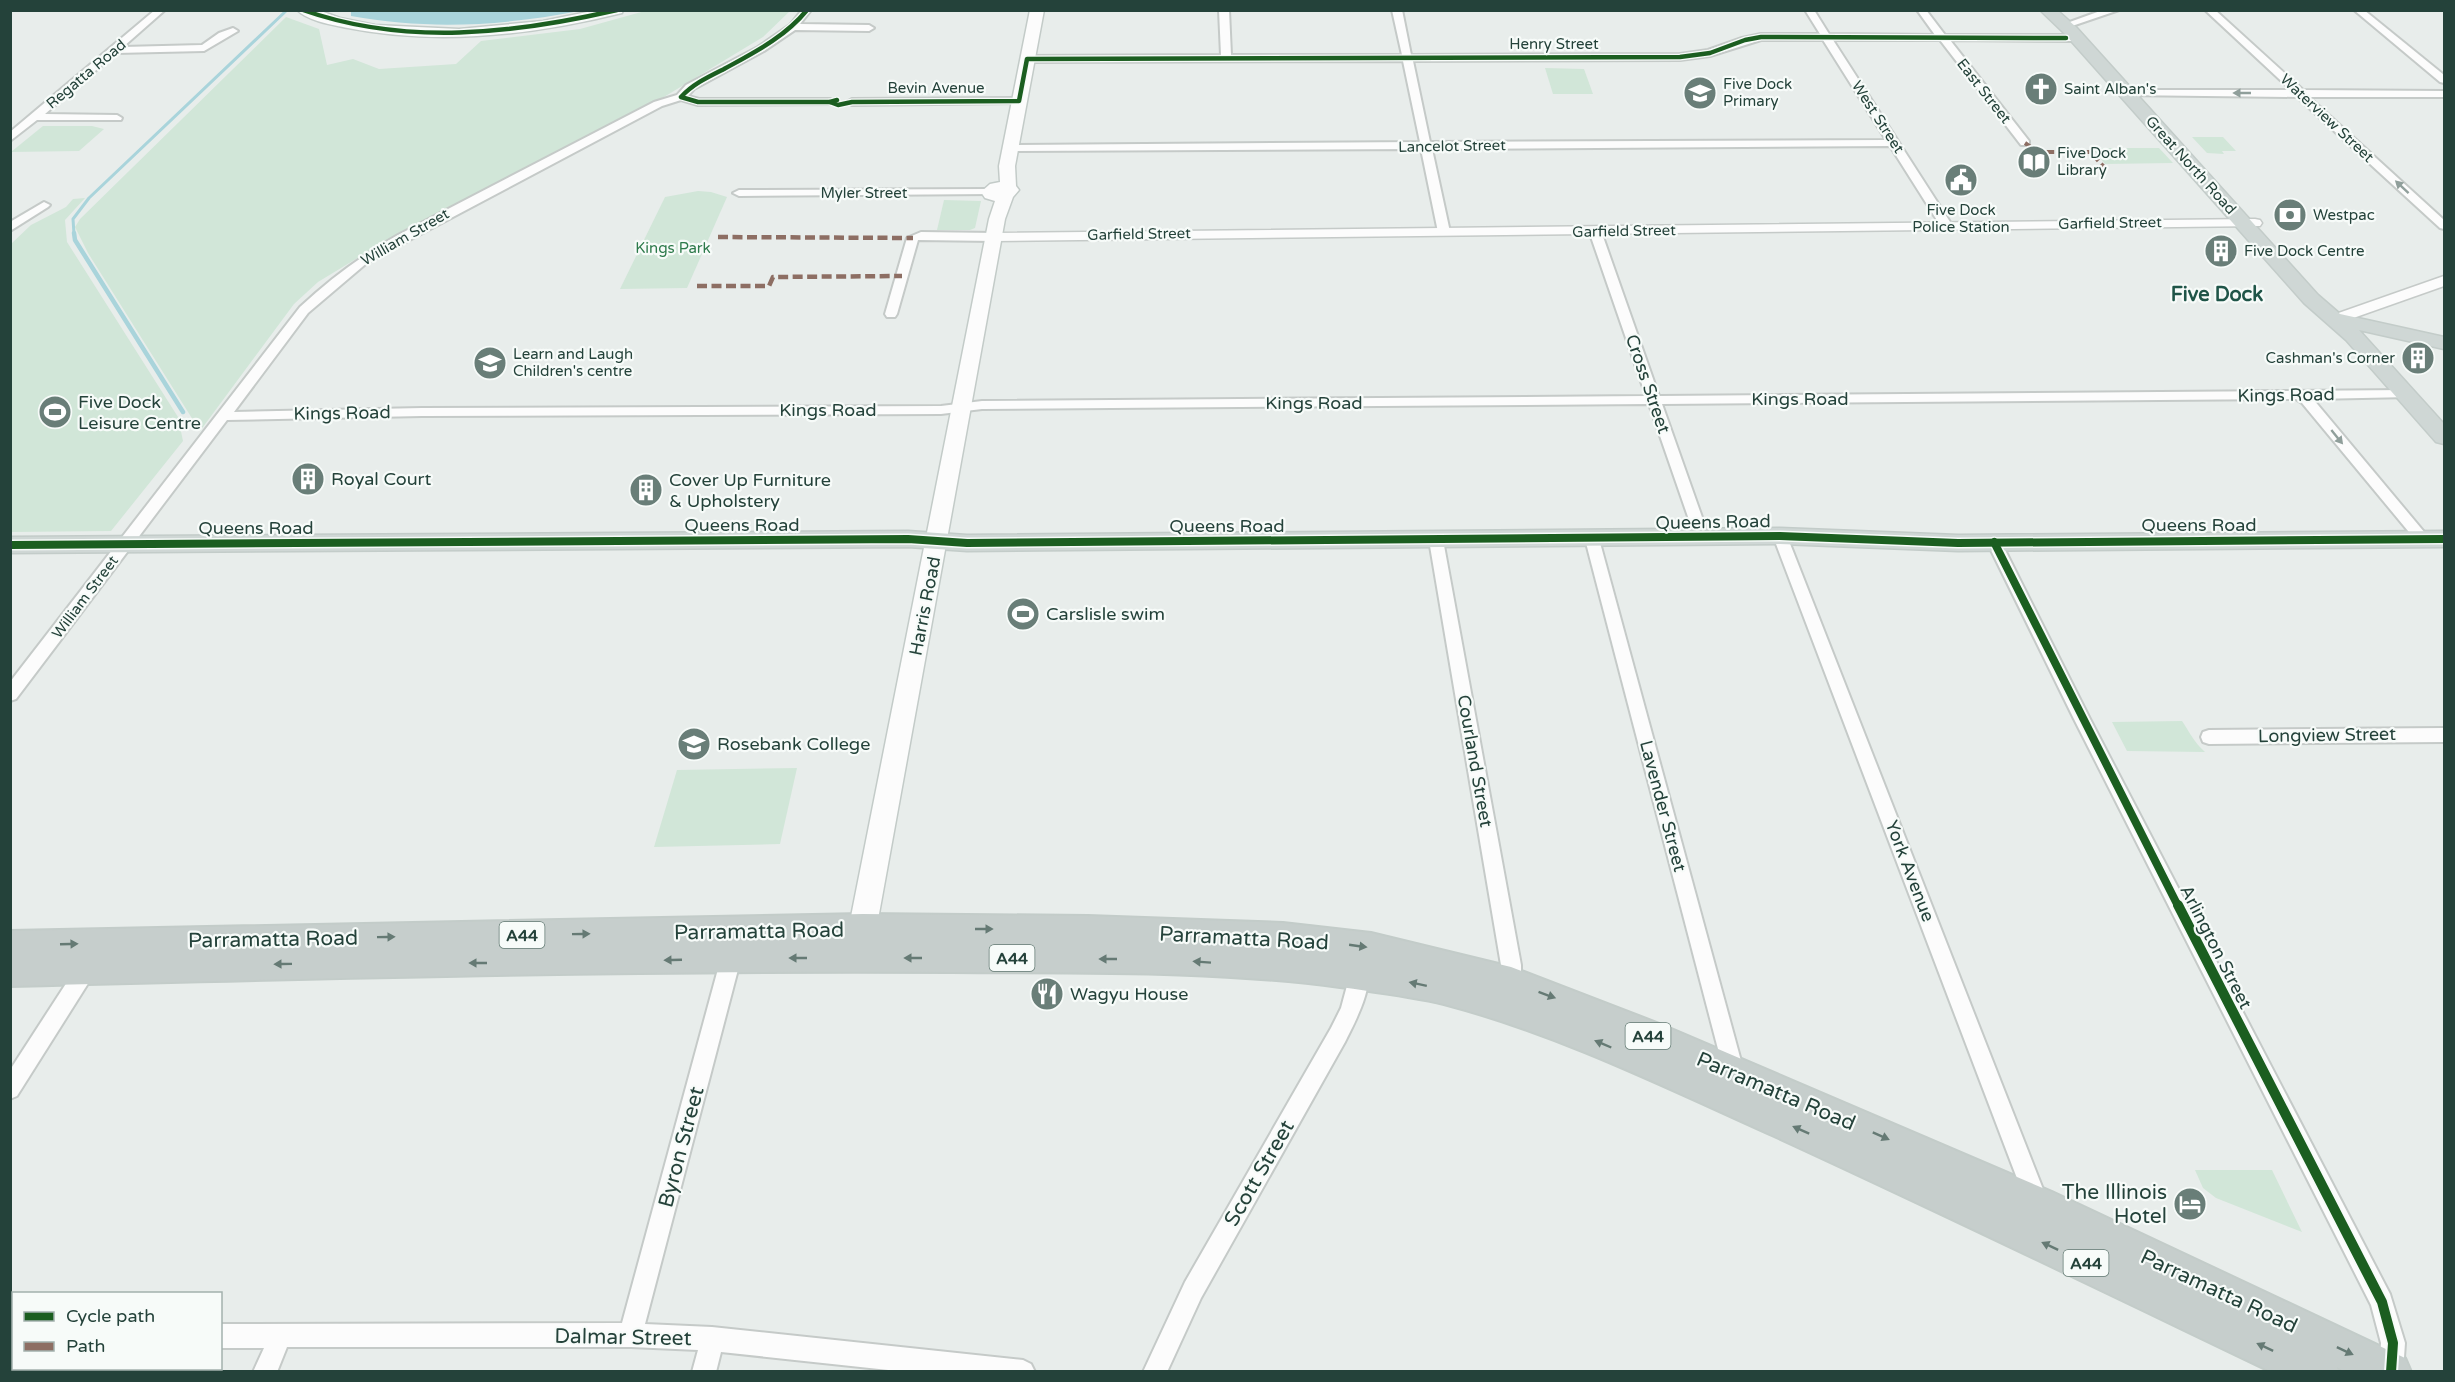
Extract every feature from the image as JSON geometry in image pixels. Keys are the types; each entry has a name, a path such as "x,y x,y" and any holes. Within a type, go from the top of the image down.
{"highway":[{"name":"Parramatta Road","path":"10,971 731,958 860,943 1088,930 1283,937 1383,951 1511,982 1568,1002 2038,1205 2391,1371"},
{"name":"Parramatta Road","path":"10,946 180,941 860,943 1167,959 1359,973 1444,989 1547,1020 1802,1130 2318,1371"}],"main road":[{"path":"303,10 351,25 378,30 430,32 527,27 617,10"},
{"name":"Harris Road","path":"860,943 995,228 998,191 1007,166 1036,10"},
{"name":"Great North Road","path":"2047,10 2075,31"},
{"name":"Great North Road","path":"2060,10 2075,31 2249,222 2311,299 2336,319 2445,437"},
{"path":"2336,319 2445,344"},
{"name":"Queens Road","path":"10,544 937,541 967,543 1780,536 1994,542 2434,539"}],"street":[{"name":"Regatta Road","path":"10,138 161,10"},
{"name":"William Street","path":"10,695 304,310 335,282 375,252 658,104 681,97 690,87 761,49 793,27 807,10"},
{"path":"1224,10 1226,58"},
{"path":"1397,10 1444,232"},
{"name":"West Street","path":"1809,10 1946,225"},
{"name":"East Street","path":"1921,10 2025,142"},
{"name":"Henry Street","path":"1028,59 1680,57 1710,53 1753,38 1942,38 2075,31 2115,10"},
{"name":"Waterview Street","path":"2210,10 2445,226"},
{"path":"2358,10 2445,80"},
{"path":"793,27 869,28"},
{"path":"114,50 204,48 222,35 233,31"},
{"path":"2131,93 2442,96"},
{"path":"681,97 698,102 830,102"},
{"name":"Bevin Avenue","path":"852,102 1020,101"},
{"path":"35,117 117,118"},
{"name":"Lancelot Street","path":"1010,148 1894,143"},
{"name":"Myler Street","path":"739,193 998,191"},
{"path":"10,228 44,205"},
{"name":"Garfield Street","path":"995,228 1444,232 2249,222"},
{"path":"891,314 913,238 995,228"},
{"name":"Cross Street","path":"1594,231 1702,537"},
{"path":"2336,319 2445,281"},
{"path":"2298,394 2307,400 2434,539"},
{"name":"Kings Road","path":"222,416 422,412 941,410 1005,404 2406,394"},
{"name":"York Avenue","path":"1780,536 2038,1205"},
{"name":"Lavender Street","path":"1592,539 1734,1072"},
{"name":"Courland Street","path":"1436,540 1511,965 1511,982"},
{"name":"Arlington Street","path":"1994,542 2087,730 2382,1302 2393,1343 2391,1371"},
{"name":"Longview Street","path":"2210,736 2445,735"},
{"name":"Byron Street","path":"631,1335 731,958"},
{"path":"10,1089 87,968"},
{"name":"Scott Street","path":"1155,1371 1192,1290 1338,1035 1351,1009 1359,973"},
{"name":"Dalmar Street","path":"222,1336 631,1335 712,1339 1023,1371"},
{"path":"265,1371 280,1336"},
{"path":"704,1371 712,1339"}],"green space":[{"path":"645,11 790,11 763,37 654,103 379,245 318,282 294,304 200,431 88,253 75,227 80,219 286,17 319,29 327,65 353,59 379,69 456,64 481,41 580,29"},
{"path":"1545,68 1584,69 1593,94 1553,94"},
{"path":"43,126 92,126 104,129 79,151 11,152"},
{"path":"2192,137 2223,137 2236,151 2222,151 2224,154 2207,153"},
{"path":"2092,148 2159,148 2173,163 2105,164"},
{"name":"Kings Park","path":"698,191 727,197 687,288 620,289 665,197"},
{"path":"85,198 65,220 67,242 178,417 183,441 111,531 11,532 11,244 31,225 66,207 73,199"},
{"path":"944,200 981,201 975,228 937,230"},
{"path":"2182,721 2205,752 2127,751 2112,722"},
{"path":"797,768 780,844 654,847 677,770"},
{"path":"2195,1170 2272,1170 2302,1232 2216,1198 2203,1188"}],"water":[{"path":"346,11 579,11 494,23 436,25 351,16 351,12"}],"waterway":[{"path":"74,234 73,219 89,198 287,10"},
{"path":"74,233 75,240 183,412"}],"marked path":[{"path":"2025,143 2038,152 2090,152 2106,169"},
{"path":"718,237 913,238"},
{"path":"697,286 769,286 773,277 902,276"}],"cycle path":[{"path":"303,10 337,22 416,33 502,30 543,25 617,10"},
{"path":"807,10 793,27 761,49 690,87 681,97 698,102 830,102 837,100"},
{"path":"830,102 838,105 852,102 1019,101 1027,59 1680,57 1710,53 1745,40 1761,37 2066,38"},
{"path":"10,545 908,539 967,543 1780,536 1958,543 2444,539"},
{"path":"1994,542 2082,719 2382,1302 2393,1343 2391,1372"}],"place":[{"name":"Saint Alban's","path":"2041,89"},
{"name":"Five Dock Primary","path":"1700,93"},
{"name":"Five Dock Library","path":"2034,162"},
{"name":"Five Dock Police Station","path":"1961,180"},
{"name":"Westpac","path":"2290,215"},
{"name":"Five Dock Centre","path":"2221,251"},
{"name":"Cashman's Corner","path":"2418,358"},
{"name":"Learn and Laugh Children's centre","path":"490,363"},
{"name":"Five Dock Leisure Centre","path":"55,412"},
{"name":"Royal Court","path":"308,479"},
{"name":"Cover Up Furniture & Upholstery","path":"646,490"},
{"name":"Carslisle swim","path":"1023,614"},
{"name":"Rosebank College","path":"694,744"},
{"name":"Wagyu House","path":"1047,994"},
{"name":"The Illinois Hotel","path":"2190,1204"}],"district":[{"name":"Five Dock","path":"2217,294"}]}
